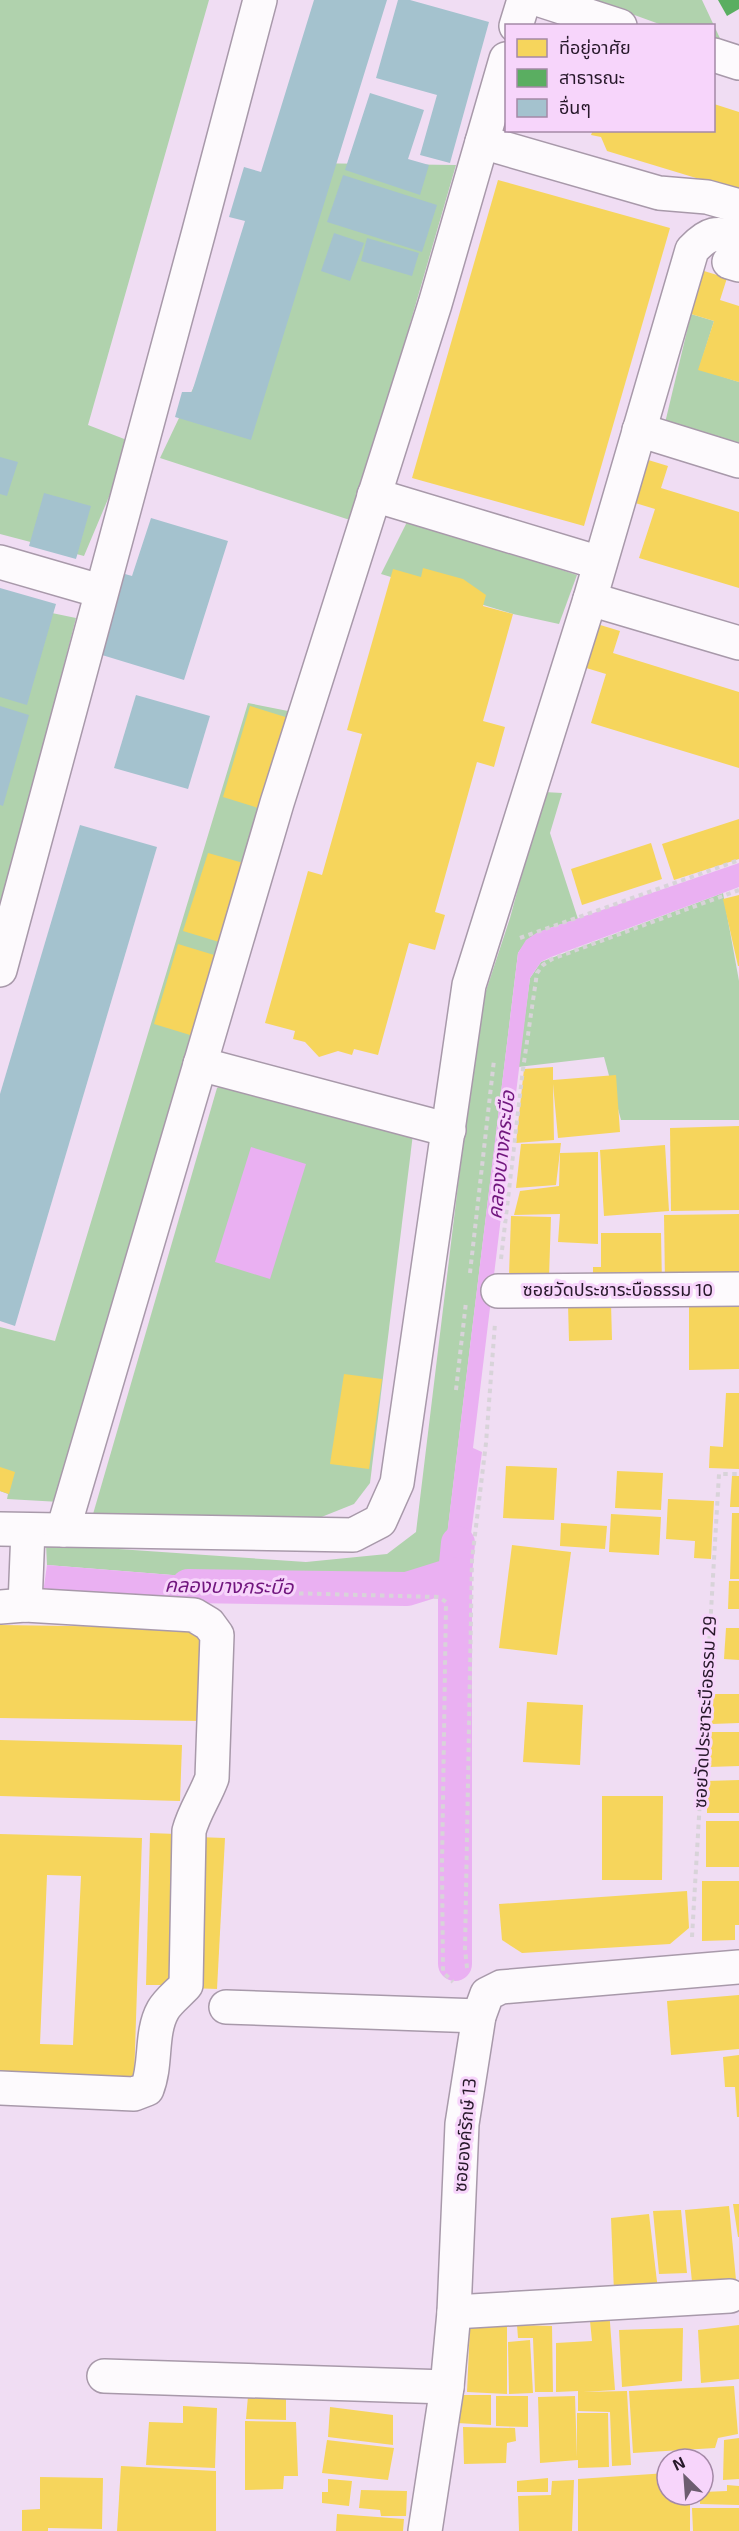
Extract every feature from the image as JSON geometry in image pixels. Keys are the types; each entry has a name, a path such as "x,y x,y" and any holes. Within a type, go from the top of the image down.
{"street":[{"path":"0,970 260,0"},
{"path":"517,24 524,0"},
{"path":"540,0 614,24"},
{"path":"715,55 739,63"},
{"path":"63,1530 277,803 435,304 505,66"},
{"path":"482,142 659,193 707,197 739,206"},
{"path":"0,2088 134,2094 147,2089 153,2075 158,2023 164,2008 186,1985 189,1832 194,1814 204,1800 212,1778 217,1635 209,1624 194,1615 19,1591 14,1529 353,1535 380,1521 397,1483 469,985 590,599 692,250 705,237 720,233 736,255"},
{"path":"639,430 739,461"},
{"path":"374,495 600,563"},
{"path":"0,562 100,591"},
{"path":"590,599 739,643"},
{"path":"200,1064 449,1130"},
{"name":"ซอยวัดประชาระบือธรรม 10","path":"478,1290 739,1289"},
{"path":"225,2007 482,2009 487,1994 501,1988 739,1967"},
{"name":"ซอยองค์รักษ์ 13","path":"425,2531 447,2387 454,2312 462,2124 482,2009"},
{"path":"454,2312 730,2296"},
{"path":"104,2376 447,2387"}],"path":[{"path":"516,941 521,937 739,860"},
{"path":"456,1390 524,1063 537,973 552,959 739,890"},
{"path":"482,2009 467,1971 465,1949 472,1560 486,1443 478,1290 494,1059"},
{"name":"ซอยวัดประชาระบือธรรม 29","path":"690,1971 719,1474 739,1474"},
{"path":"245,1592 439,1597 446,1602 442,1865 443,1972 482,2009"}],"green space":[{"path":"0,0 209,0 88,425 132,442 84,556 0,534"},
{"path":"593,0 702,0 713,24 659,24"},
{"path":"715,28 725,49 715,45"},
{"path":"300,163 456,165 353,521 160,458"},
{"path":"691,314 714,321 699,369 739,382 739,447 665,423"},
{"path":"408,520 577,575 559,624 513,614 381,574"},
{"path":"47,612 76,618 0,903 0,694"},
{"path":"248,703 293,712 60,1502 7,1499 8,1494 0,1491 0,1327 55,1341"},
{"path":"544,792 562,793 550,833 578,919 537,934 518,953 443,1569 409,1584 235,1580 47,1565 46,1544 306,1562 387,1554 416,1532 479,1012 510,918"},
{"path":"723,893 739,981 739,1120 621,1120 604,1057 518,1067 530,978 541,962"},
{"path":"230,1082 413,1134 370,1483 354,1504 319,1518 91,1521 217,1088"}],"water":[{"path":"739,863 739,887 551,957 541,962 530,978 473,1448 482,1452 463,1593 441,1584 518,953 526,940 538,932"},
{"path":"251,1147 306,1164 270,1279 215,1262"},
{"path":"47,1565 235,1580 234,1601 43,1593"}],"building: ที่อยู่อาศัย":[{"path":"715,104 739,112 739,191 607,151 601,137 591,135 592,132 715,132"},
{"path":"498,180 670,228 584,526 412,478"},
{"path":"704,271 727,278 720,300 739,306 739,382 698,370 714,321 691,314"},
{"path":"645,459 668,466 661,488 739,512 739,588 639,558 655,509 632,502"},
{"path":"423,568 463,579 486,595 483,606 513,614 483,721 505,727 494,767 477,762 435,912 445,915 435,950 409,943 378,1055 354,1049 352,1055 338,1051 319,1057 305,1042 293,1039 295,1031 265,1023 308,871 322,875 362,734 347,730 393,569 421,577"},
{"path":"597,624 620,631 613,653 739,692 739,768 591,723 606,674 583,667"},
{"path":"250,706 295,720 268,811 223,797"},
{"path":"739,819 739,859 674,880 662,844"},
{"path":"651,843 662,879 582,905 571,869"},
{"path":"208,853 254,866 229,945 183,931"},
{"path":"739,895 739,966 738,966 723,899"},
{"path":"178,944 224,958 200,1038 154,1024"},
{"path":"553,1067 553,1080 616,1075 620,1132 558,1138 553,1084 554,1140 516,1143 524,1069"},
{"path":"739,1126 739,1210 671,1211 670,1128"},
{"path":"561,1143 556,1185 516,1188 521,1144"},
{"path":"665,1145 669,1211 604,1216 600,1150"},
{"path":"598,1152 598,1244 558,1242 560,1214 514,1215 520,1191 559,1186 560,1153"},
{"path":"739,1214 739,1282 665,1283 664,1215"},
{"path":"511,1216 551,1217 549,1277 509,1276"},
{"path":"601,1233 661,1233 662,1284 593,1284 593,1267 601,1267"},
{"path":"689,1301 739,1301 739,1369 689,1370"},
{"path":"611,1303 612,1340 569,1341 568,1304"},
{"path":"344,1374 382,1379 369,1469 330,1464"},
{"path":"726,1393 739,1393 739,1469 709,1468 710,1446 723,1447"},
{"path":"506,1466 557,1468 554,1520 503,1518"},
{"path":"0,1467 15,1472 9,1494 0,1491"},
{"path":"617,1471 663,1473 661,1510 615,1508"},
{"path":"732,1476 739,1476 739,1507 730,1507"},
{"path":"668,1499 714,1501 711,1559 694,1558 695,1541 666,1539"},
{"path":"732,1513 739,1513 739,1579 730,1579"},
{"path":"611,1514 661,1517 659,1555 609,1552"},
{"path":"561,1523 607,1526 605,1549 560,1546"},
{"path":"512,1545 571,1552 557,1655 499,1648"},
{"path":"729,1581 739,1581 739,1609 728,1609"},
{"path":"0,1625 205,1628 204,1721 0,1718"},
{"path":"726,1628 739,1628 739,1660 724,1659"},
{"path":"711,1694 739,1694 739,1723 712,1724"},
{"path":"527,1702 583,1705 580,1765 523,1762"},
{"path":"709,1732 739,1732 739,1766 709,1767"},
{"path":"0,1740 182,1745 180,1801 0,1796"},
{"path":"739,1780 739,1813 707,1813 707,1781"},
{"path":"602,1796 663,1796 662,1880 602,1880"},
{"path":"706,1821 739,1821 739,1867 706,1867"},
{"path":"150,1833 176,1834 173,1985 146,1985"},
{"path":"0,1834 142,1838 134,2080 0,2076","holes":["47,1875 81,1876 73,2045 40,2044"]},
{"path":"197,1837 225,1838 217,1989 190,1988"},
{"path":"702,1881 739,1881 739,1925 735,1925 735,1940 702,1941"},
{"path":"687,1891 689,1928 670,1944 522,1953 502,1940 499,1904"},
{"path":"739,1995 739,2049 671,2055 667,2001"},
{"path":"739,2055 739,2117 737,2117 735,2087 725,2087 723,2057"},
{"path":"733,2204 739,2204 739,2237 738,2237"},
{"path":"729,2206 736,2280 692,2282 685,2210"},
{"path":"681,2210 687,2273 659,2274 653,2211"},
{"path":"649,2214 658,2290 614,2292 611,2218"},
{"path":"609,2309 615,2390 583,2392 627,2391 631,2465 612,2466 610,2412 578,2411 578,2391 556,2392 556,2343 592,2341 589,2311"},
{"path":"517,2325 552,2326 553,2392 535,2392 533,2338 518,2338"},
{"path":"739,2325 739,2379 701,2383 698,2330"},
{"path":"470,2326 507,2326 507,2394 467,2392"},
{"path":"683,2328 682,2381 622,2387 619,2330"},
{"path":"530,2340 533,2393 509,2394 508,2342"},
{"path":"734,2386 738,2434 718,2438 715,2448 655,2447 655,2452 633,2453 629,2391"},
{"path":"458,2395 491,2395 491,2425 457,2423"},
{"path":"248,2396 286,2397 286,2420 246,2419"},
{"path":"496,2396 528,2396 528,2427 496,2426"},
{"path":"575,2396 577,2457 577,2413 608,2413 609,2467 578,2468 578,2460 540,2463 538,2397"},
{"path":"183,2406 217,2408 215,2468 146,2465 149,2422 183,2423"},
{"path":"330,2407 393,2415 393,2445 328,2437"},
{"path":"245,2421 296,2422 298,2476 284,2476 283,2489 245,2490"},
{"path":"463,2427 515,2428 516,2441 507,2443 506,2463 464,2464"},
{"path":"739,2438 739,2479 723,2480 724,2440"},
{"path":"327,2440 394,2448 388,2480 322,2473"},
{"path":"121,2466 216,2471 216,2531 117,2531"},
{"path":"655,2474 655,2507 690,2507 690,2531 578,2531 578,2479"},
{"path":"40,2477 103,2478 102,2529 48,2528 48,2531 22,2531 22,2510 40,2509"},
{"path":"548,2478 548,2492 517,2492 517,2481"},
{"path":"328,2479 352,2481 349,2506 322,2503 322,2492 328,2492"},
{"path":"574,2480 572,2531 519,2531 518,2496 551,2495 552,2481"},
{"path":"727,2485 739,2486 739,2505 715,2504 715,2492 727,2491"},
{"path":"361,2490 407,2491 406,2516 381,2516 380,2510 359,2508"},
{"path":"692,2508 739,2508 739,2531 693,2531"},
{"path":"337,2514 404,2519 403,2531 336,2531"}],"building: สาธารณะ":[{"path":"718,0 739,0 739,9 727,16"}],"building: อื่นๆ":[{"path":"314,0 387,0 251,440 175,417 182,392 192,392 245,221 229,217 244,167 261,172"},
{"path":"398,0 410,0 489,22 450,163 420,155 437,95 376,78"},
{"path":"370,93 424,110 408,159 429,165 420,195 345,170"},
{"path":"343,175 437,205 422,252 327,222"},
{"path":"334,233 364,243 350,281 321,271"},
{"path":"367,238 419,253 412,276 361,261"},
{"path":"0,457 18,462 7,496 0,494"},
{"path":"44,493 91,506 76,559 29,546"},
{"path":"151,518 228,541 184,680 102,655 107,638 98,635 118,572 132,576"},
{"path":"0,588 56,604 27,705 0,697"},
{"path":"136,695 210,716 188,789 114,768"},
{"path":"0,706 29,715 3,806 0,805"},
{"path":"80,825 157,847 15,1326 0,1321 0,1094"}],"waterway":[{"name":"คลองบางกระบือ","path":"188,1586 407,1589 455,1574 458,1543"},
{"name":"คลองบางกระบือ","path":"455,1574 455,1964"}]}
